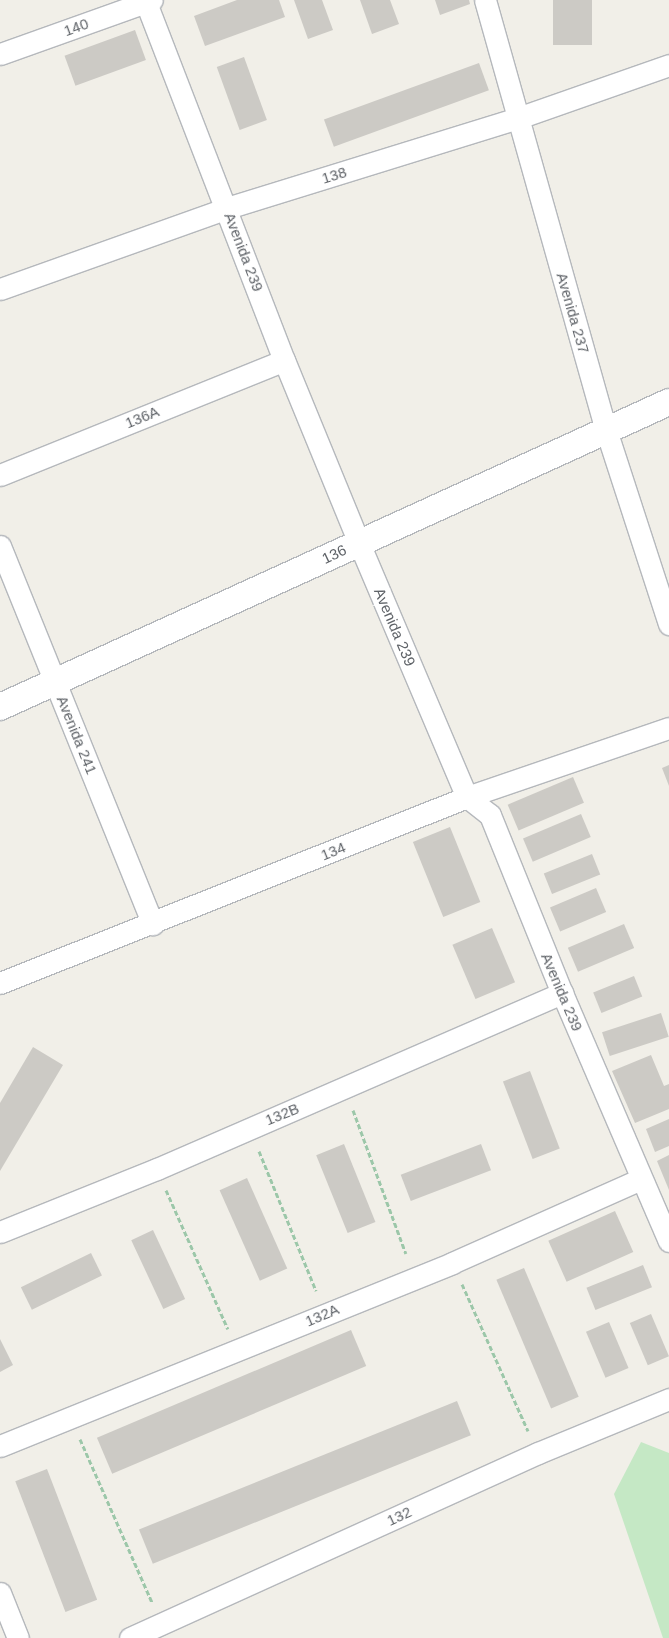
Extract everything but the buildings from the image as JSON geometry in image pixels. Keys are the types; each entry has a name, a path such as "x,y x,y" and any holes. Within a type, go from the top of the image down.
{"street":[{"name":"Avenida 237","path":"485,0 607,433 669,624"},
{"name":"140","path":"0,54 148,1"},
{"name":"Avenida 239","path":"148,1 284,360 360,543 467,797 490,815 562,993 669,1241"},
{"name":"138","path":"0,289 227,208 518,118 669,65"},
{"name":"136A","path":"0,475 284,360"},
{"name":"136","path":"0,707 607,433 669,402"},
{"name":"Avenida 241","path":"0,546 153,924"},
{"name":"134","path":"0,983 153,924 467,797 669,728"},
{"name":"132B","path":"0,1232 157,1169 562,993"},
{"name":"132A","path":"0,1446 452,1263 642,1179"},
{"name":"132","path":"130,1638 538,1453 669,1399"},
{"path":"0,1593 18,1638"}],"path":[{"path":"344,1089 415,1278"},
{"path":"249,1128 325,1313"},
{"path":"157,1169 238,1351"},
{"path":"452,1263 538,1453"},
{"path":"71,1417 162,1624"}],"green space":[{"path":"641,1442 669,1453 669,1638 663,1638 614,1494"}]}
